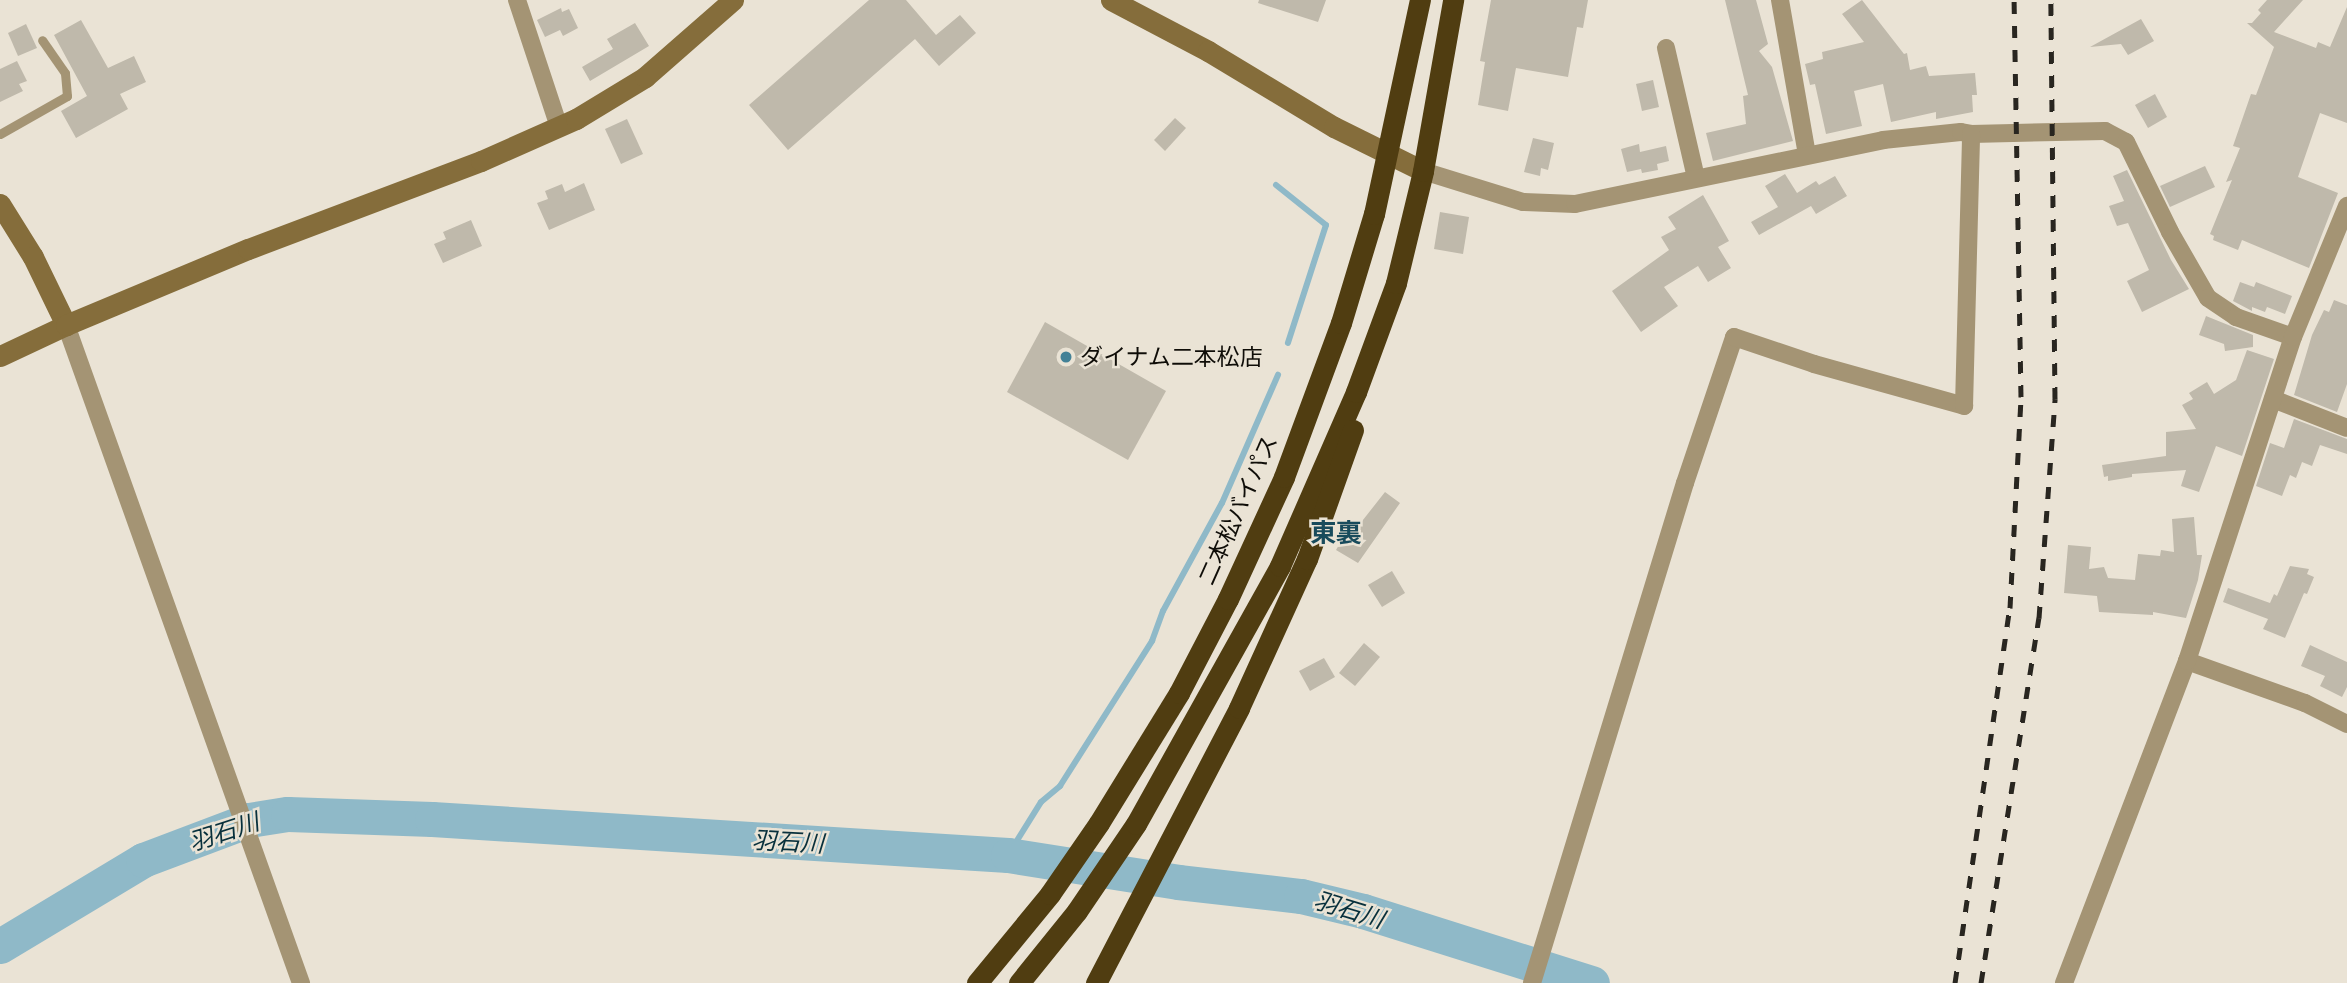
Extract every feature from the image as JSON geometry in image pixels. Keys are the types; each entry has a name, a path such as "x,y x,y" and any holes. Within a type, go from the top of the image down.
{"highway":[{"name":"二本松バイパス","path":"977,983 1050,894 1099,823 1179,693 1228,600 1284,477 1340,323 1374,214 1420,0"},
{"path":"1096,983 1239,708 1307,559 1381,349 1423,172 1453,0"},
{"path":"1019,983 1077,911 1136,824 1280,566 1356,392 1396,283"}],"street":[{"path":"517,0 558,127"},
{"path":"0,356 66,325 558,127 645,77 733,0"},
{"path":"1111,0 1208,51 1387,156 1423,172 1510,198 1556,205 1596,201 1883,140 1961,132 2105,131 2118,135 2134,156 2170,232 2208,298 2236,317 2293,337"},
{"path":"1780,0 1807,155"},
{"path":"1667,48 1696,178"},
{"path":"1532,983 1685,482 1734,337 1814,364 1964,406 1971,134"},
{"path":"0,204 33,257 66,325 301,983"},
{"path":"2064,983 2187,661 2293,337 2346,211"},
{"path":"2273,399 2347,428"},
{"path":"2187,661 2305,703 2347,724"}],"lane":[{"path":"0,134 66,96 65,73 42,40"}],"building":[{"path":"869,0 906,0 936,35 960,15 976,33 939,66 915,39 788,150 749,105"},
{"path":"1259,0 1326,0 1318,22 1258,3"},
{"path":"1491,0 1588,0 1583,28 1577,27 1568,77 1516,68 1508,111 1478,105 1485,62 1480,61"},
{"path":"1725,0 1756,0 1768,44 1759,51 1772,67 1793,141 1713,161 1706,133 1746,124 1743,96 1748,95"},
{"path":"1862,0 1904,54 1907,53 1910,70 1926,66 1929,76 1975,73 1977,95 1972,95 1973,112 1936,119 1936,112 1891,122 1883,84 1854,91 1862,126 1826,134 1815,84 1810,85 1805,64 1823,59 1822,52 1864,42 1842,14"},
{"path":"2267,0 2303,0 2274,32 2316,48 2318,42 2330,47 2347,7 2347,123 2320,113 2298,177 2338,193 2309,268 2242,240 2238,250 2213,240 2214,236 2210,234 2232,180 2226,182 2240,148 2233,146 2251,94 2256,95 2274,47 2247,23 2252,23 2261,13 2258,10"},
{"path":"561,8 562,12 569,9 578,28 563,36 560,30 545,37 537,20"},
{"path":"2141,19 2154,41 2128,55 2121,44 2090,47"},
{"path":"81,20 108,68 134,56 146,82 120,94 128,109 76,138 61,111 87,96 54,35"},
{"path":"635,23 649,46 590,81 582,67 613,49 607,39"},
{"path":"26,24 37,48 18,56 8,33"},
{"path":"17,61 27,81 19,84 23,91 0,102 0,69"},
{"path":"1653,80 1659,107 1642,111 1636,84"},
{"path":"2155,94 2167,117 2148,128 2135,105"},
{"path":"1175,118 1186,128 1165,151 1154,140"},
{"path":"627,119 643,154 621,164 605,129"},
{"path":"1533,138 1554,143 1548,170 1541,168 1540,176 1524,172"},
{"path":"1639,144 1640,152 1666,146 1669,161 1657,164 1658,170 1627,172 1621,149"},
{"path":"2205,166 2215,187 2170,207 2160,186"},
{"path":"2127,170 2171,260 2189,289 2142,312 2127,281 2149,270 2128,223 2117,226 2109,206 2124,201 2113,176"},
{"path":"1785,174 1797,193 1816,181 1819,185 1835,176 1847,196 1816,214 1811,206 1759,235 1751,222 1778,207 1765,186"},
{"path":"584,183 595,210 549,230 537,203 548,199 545,191 562,184 565,192"},
{"path":"1703,195 1729,241 1718,247 1731,268 1708,282 1698,266 1664,287 1678,306 1641,332 1612,291 1669,250 1661,237 1676,229 1668,217"},
{"path":"1440,212 1469,217 1463,254 1434,249"},
{"path":"471,220 482,246 443,263 434,244 446,239 443,232"},
{"path":"2240,282 2254,287 2256,282 2292,296 2285,314 2267,307 2265,312 2252,307 2252,311 2233,301"},
{"path":"2334,300 2347,305 2347,384 2337,412 2294,395 2312,335 2324,310 2329,312"},
{"path":"2206,316 2253,335 2253,347 2225,351 2224,344 2199,335"},
{"name":"ダイナム二本松店","path":"1045,322 1166,391 1128,460 1007,392"},
{"path":"2247,350 2274,359 2242,456 2216,446 2199,492 2181,486 2186,470 2132,474 2132,477 2108,481 2108,476 2104,477 2102,465 2166,456 2166,432 2196,429 2182,405 2193,399 2189,393 2207,382 2214,394 2236,380"},
{"path":"2294,419 2347,439 2347,454 2320,445 2312,466 2302,462 2296,478 2290,475 2282,496 2256,486 2270,443 2284,448"},
{"path":"1385,492 1400,503 1358,563 1336,550 1353,521 1359,525"},
{"path":"2194,517 2197,555 2202,555 2198,580 2186,618 2153,612 2153,615 2099,612 2097,596 2064,593 2068,545 2091,547 2089,569 2104,567 2108,578 2135,580 2138,554 2160,556 2161,550 2174,552 2172,519"},
{"path":"2290,566 2309,569 2307,574 2314,577 2307,594 2304,593 2285,638 2263,629 2268,619 2223,602 2228,588 2270,603 2274,594 2277,596"},
{"path":"1392,571 1405,593 1382,607 1368,585"},
{"path":"1364,643 1380,657 1355,686 1339,673"},
{"path":"2310,645 2347,662 2347,687 2342,697 2320,686 2325,676 2301,666"},
{"path":"1324,658 1335,677 1310,691 1299,671"}],"waterway":[{"path":"1276,185 1326,225 1288,343"},
{"path":"1008,855 1041,802 1060,786 1152,641 1163,611 1222,503 1278,375"},
{"name":"羽石川","path":"0,946 143,860 249,820 288,814 432,819 1008,855 1178,882 1301,896 1363,911 1592,983"}],"railway":[{"path":"1955,983 2010,608 2021,397 2014,0"},
{"path":"1981,983 2039,618 2055,399 2051,0"}],"place":[{"name":"ダイナム二本松店","path":"1066,357"}],"district":[{"name":"東裏","path":"1336,533"}]}
